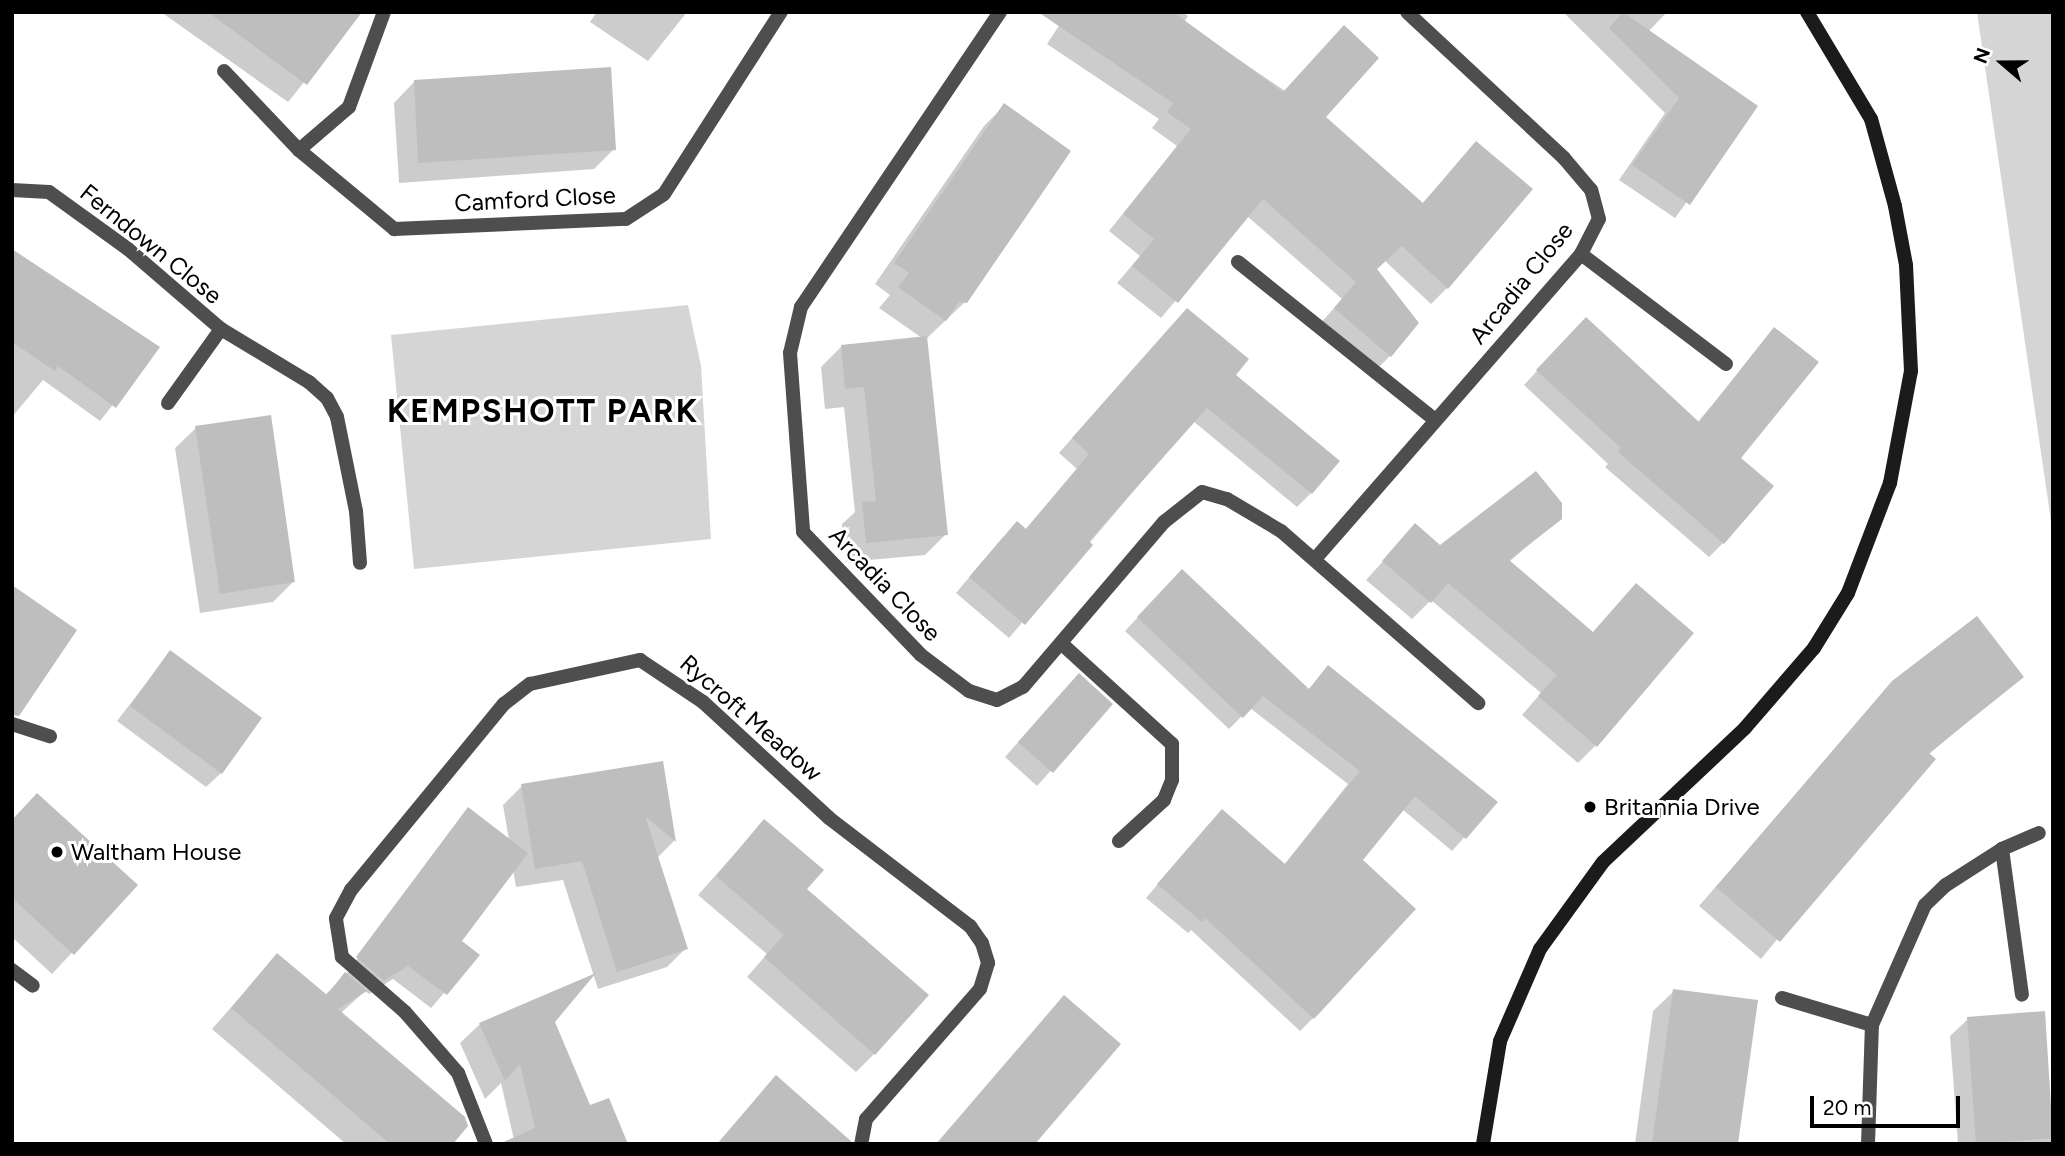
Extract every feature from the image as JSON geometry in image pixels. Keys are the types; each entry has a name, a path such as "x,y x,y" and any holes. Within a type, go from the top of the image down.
{"street":[{"path":"299,150 349,107 384,12"},
{"name":"Camford Close","path":"224,71 299,150 394,229 626,219 664,194 781,12"},
{"name":"Arcadia Close","path":"1000,12 801,307 790,353 803,532 921,655 969,691 997,700 1023,687 1164,522 1202,492 1256,512 1315,559 1478,703"},
{"name":"Arcadia Close","path":"1315,559 1581,254 1599,219 1591,190 1564,158 1407,12"},
{"path":"1483,1144 1500,1041 1540,949 1603,862 1745,728 1807,657 1848,593 1890,483 1910,370 1906,265 1895,206 1871,119 1807,12"},
{"name":"Ferndown Close","path":"12,190 49,192 128,249 220,329 309,382 327,398 337,417 356,511 360,564"},
{"path":"1581,254 1726,365"},
{"path":"1238,262 1435,420"},
{"name":"Ferndown Close","path":"168,402 220,329"},
{"path":"1062,644 1172,744 1172,780 1164,800 1119,841"},
{"name":"Rycroft Meadow","path":"486,1144 458,1073 405,1012 342,957 336,918 351,890 504,704 530,684 640,660 703,702 829,818 970,926 982,943 988,963 980,989 866,1119 860,1144"},
{"path":"12,724 50,736"},
{"path":"1868,1144 1866,1083 1871,1025 1925,905 1946,885 2003,849 2039,833"},
{"path":"2003,849 2022,995"},
{"path":"12,970 33,986"},
{"path":"1782,998 1871,1025"}],"shaded area":[{"path":"1977,12 2053,12 2053,535"},
{"path":"688,305 701,366 711,539 414,569 391,335"}],"building":[{"path":"208,12 362,12 307,85"},
{"path":"1038,12 1173,12 1283,92 1344,25 1379,58 1326,117 1423,203 1476,141 1533,189 1448,289 1402,246 1377,269 1419,323 1391,357 1334,308 1356,282 1263,199 1178,303 1132,266 1154,239 1123,214 1191,129 1167,112 1173,103"},
{"path":"1623,12 1758,106 1690,205 1632,165 1679,98 1609,28"},
{"path":"611,67 616,150 418,163 414,80"},
{"path":"1004,103 1071,151 967,303 959,302 946,321 898,287 909,273 894,263"},
{"path":"12,249 160,347 116,408 58,366 55,371 12,342"},
{"path":"1187,308 1249,359 1236,375 1340,461 1312,494 1207,408 1089,541 1093,545 1025,625 969,577 1017,521 1026,529 1089,454 1072,438"},
{"path":"1586,317 1699,422 1774,327 1819,362 1741,458 1774,486 1724,544 1618,452 1621,448 1536,370"},
{"path":"927,336 948,535 866,543 862,502 876,501 864,387 845,389 841,345"},
{"path":"271,415 295,582 220,594 195,426"},
{"path":"1536,471 1562,503 1562,519 1509,560 1593,632 1636,583 1694,633 1597,747 1538,696 1557,675 1448,583 1431,603 1382,561 1415,523 1440,545"},
{"path":"1182,569 1309,689 1328,665 1498,802 1466,839 1415,796 1363,860 1416,909 1314,1019 1205,918 1202,922 1157,884 1222,809 1285,864 1360,771 1263,696 1243,718 1137,617"},
{"path":"12,585 77,630 19,716 12,715"},
{"path":"1977,616 2024,677 1929,753 1936,759 1780,942 1716,887 1892,681"},
{"path":"170,650 262,718 222,774 130,706"},
{"path":"1079,673 1113,704 1053,773 1018,742"},
{"path":"663,761 676,842 645,816 688,949 617,972 582,861 535,869 521,784"},
{"name":"Waltham House","path":"37,793 138,885 74,955 12,898 12,820"},
{"path":"468,807 528,853 462,941 480,955 447,995 408,966 384,981 356,957"},
{"path":"764,819 824,870 807,889 929,995 875,1055 764,957 784,935 716,876"},
{"path":"277,953 327,995 345,972 367,991 338,1009 465,1117 468,1126 453,1144 390,1144 231,1008"},
{"path":"596,973 555,1022 590,1105 609,1098 628,1144 499,1144 535,1128 520,1064 505,1081 479,1023"},
{"path":"1673,989 1758,1000 1738,1144 1652,1144"},
{"path":"1064,995 1121,1044 1035,1144 936,1144"},
{"path":"2045,1011 2053,1138 1976,1144 1967,1017"},
{"path":"776,1075 852,1142 852,1144 717,1144"}],"place":[{"name":"Britannia Drive","path":"1590,807"},
{"name":"Waltham House","path":"57,852"}],"district":[{"name":"KEMPSHOTT PARK","path":"543,411"}]}
